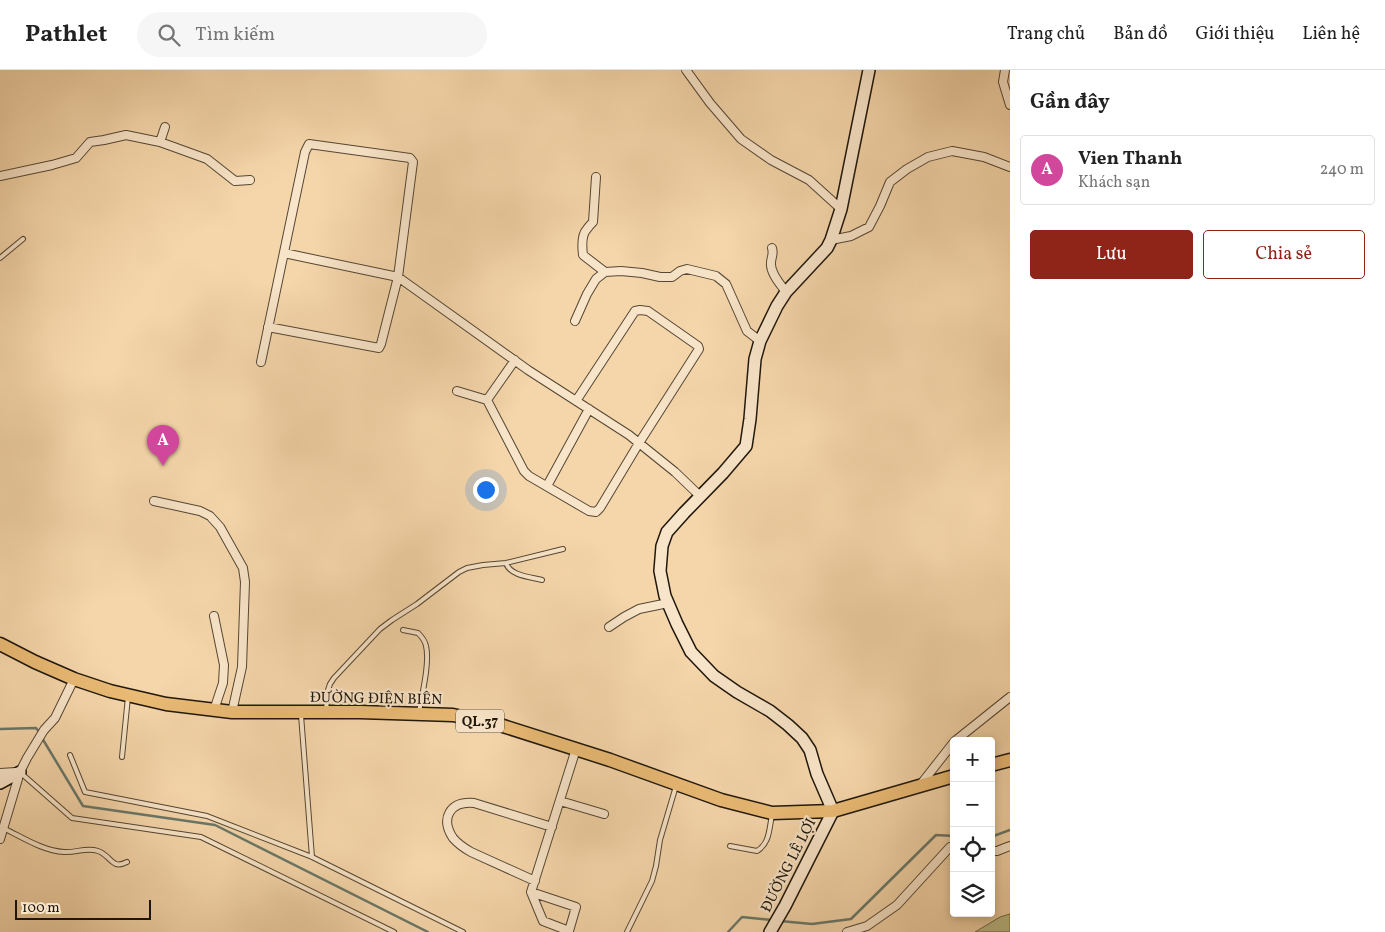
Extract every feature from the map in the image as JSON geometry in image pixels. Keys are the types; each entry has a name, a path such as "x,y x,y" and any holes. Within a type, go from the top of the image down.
{"main road":[{"name":"ĐƯỜNG ĐIỆN BIÊN","path":"0,644 74,679 110,691 166,704 232,712 360,712 453,716 500,725 576,749 721,800 772,813 832,811 950,777"},
{"path":"995,764 1010,761"}],"street":[{"path":"686,70 710,103 741,139 771,160 809,180 841,209"},
{"path":"832,811 817,774 810,750 802,738 770,711 714,676 691,652 668,602 660,571 662,546 667,532 746,446 755,359 760,341 786,292 827,248 831,240 841,209 869,70"},
{"path":"1005,70 1003,82 1010,105"},
{"path":"160,142 164,128"},
{"path":"0,176 76,158 90,142 126,135 160,142 207,159 235,181 250,180"},
{"path":"261,362 268,327 305,152 309,144 410,158 414,162 398,277 379,348 268,327"},
{"path":"831,240 851,236 869,227 890,182 907,169 928,157 952,151 984,157 1010,167"},
{"path":"596,177 593,222 585,231 582,246 583,255 605,272"},
{"path":"772,248 774,254 771,267 786,292"},
{"path":"284,253 398,277 515,360 639,443 675,472 700,496"},
{"path":"575,321 596,279 605,272 621,271 672,277 680,271 687,269 716,276 726,284 747,331 760,341"},
{"path":"457,391 487,400 524,471 529,476 590,511 596,512 699,349 697,344 648,311 636,311 576,401"},
{"path":"487,400 515,360"},
{"path":"547,486 589,409"},
{"path":"154,501 200,511 210,516 220,527 243,568 245,582 242,666 232,712"},
{"path":"609,628 639,609 668,602"},
{"path":"214,616 224,665 223,684 214,710"},
{"path":"0,839 20,772 44,730 55,718 74,679"},
{"path":"959,737 1010,697"},
{"path":"920,786 950,746"},
{"path":"531,892 576,907 569,931 543,921 531,892 576,749"},
{"path":"0,773 20,772"},
{"path":"0,783 20,772"},
{"path":"560,801 604,814"},
{"path":"535,881 462,847 453,838 447,826 448,814 458,804 465,802 474,803 552,827"},
{"name":"ĐƯỜNG LÊ LỢI","path":"770,932 832,811"},
{"path":"995,851 1010,846"},
{"path":"847,932 867,926 897,905 950,847"}],"lane":[{"path":"0,258 24,239"},
{"path":"326,712 330,684 380,629 459,572 483,564 506,564 563,549"},
{"path":"506,564 507,568 513,572 542,580"},
{"path":"403,630 418,632 427,648 426,671 418,714"},
{"path":"122,757 128,695"},
{"path":"301,712 312,857"},
{"path":"70,755 85,792 207,816 312,857 463,932"},
{"path":"20,772 72,818 201,837 394,932"},
{"path":"627,932 652,881 660,840 676,784"},
{"path":"730,846 757,851 764,847 772,813"},
{"path":"3,828 48,849 65,852 87,849 97,850 115,864 121,865 127,862"}],"green space":[{"path":"1010,914 1010,932 975,932 1000,917"}],"waterway":[{"path":"0,729 36,728 40,733"},
{"path":"42,738 83,806 215,825 428,932"},
{"path":"995,836 1010,830"},
{"path":"780,921 812,924 851,919 936,835 950,836"},
{"path":"728,932 742,917 772,920"}],"place":[{"name":"Vien Thanh","path":"163,466"}]}
